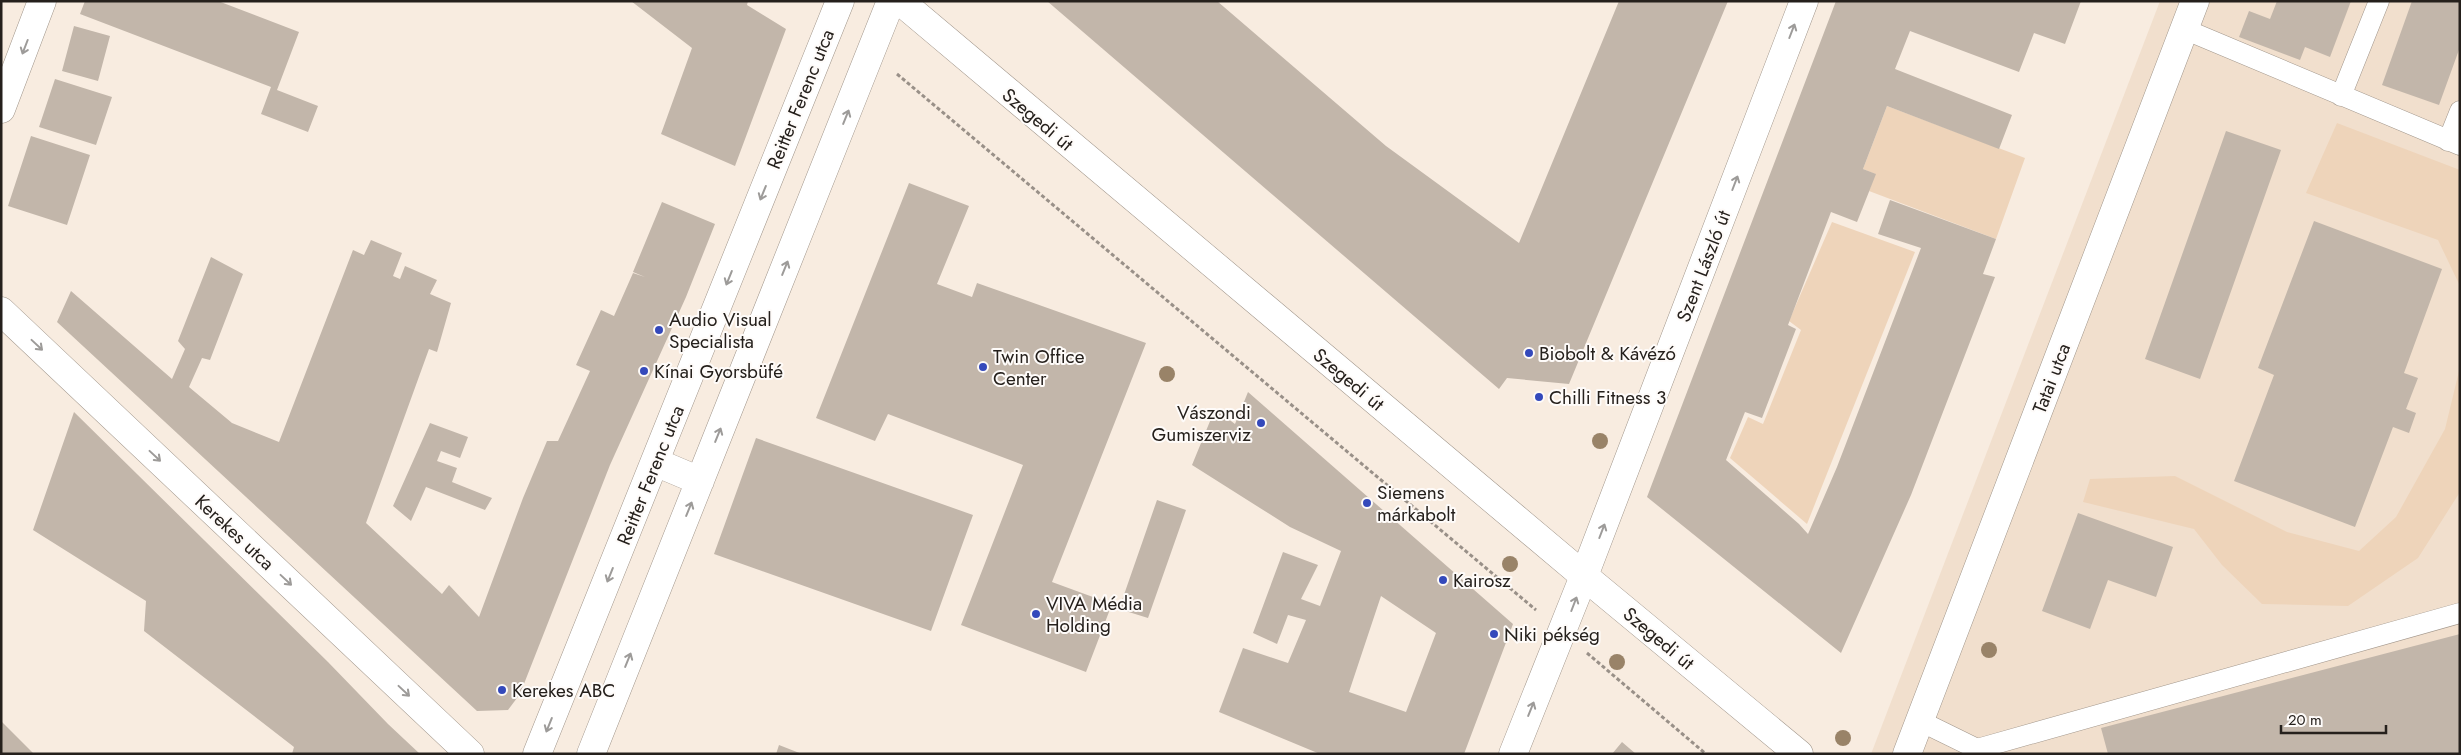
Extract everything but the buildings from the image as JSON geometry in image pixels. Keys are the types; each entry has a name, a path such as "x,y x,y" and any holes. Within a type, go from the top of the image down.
{"street":[{"path":"1,109 42,1"},
{"name":"Reitter Ferenc utca","path":"537,754 840,1"},
{"path":"590,754 891,1"},
{"name":"Szegedi út","path":"900,1 1584,576 1799,754"},
{"name":"Szent László út","path":"1513,754 1563,632 1804,1"},
{"name":"Tatai utca","path":"1907,754 2195,1"},
{"name":"Kerekes utca","path":"1,311 470,754"},
{"path":"655,462 700,481"}],"lane":[{"path":"2341,96 2379,1"},
{"path":"2184,29 2454,143 2460,111"},
{"path":"1920,721 1977,749 2460,614"}],"path":[{"path":"872,51 1706,754"}],"shaded area":[{"path":"2160,1 2460,1 2460,754 1871,754"},
{"path":"1887,106 2025,158 1996,239 1869,191 1875,174 1863,169"},
{"path":"2337,123 2460,170 2460,286 2438,240 2306,193"},
{"path":"1832,222 1915,252 1807,524 1730,458 1748,417 1763,424 1801,330 1789,321"},
{"path":"2460,367 2460,492 2418,558 2348,606 2262,604 2222,565 2194,529 2083,502 2090,479 2175,476 2287,532 2359,551 2396,517 2445,429"}],"place":[{"name":"Audio Visual Specialista","path":"659,330"},
{"name":"Biobolt & Kávézó","path":"1529,353"},
{"name":"Twin Office Center","path":"983,367"},
{"name":"Kínai Gyorsbüfé","path":"644,371"},
{"name":"Chilli Fitness 3","path":"1539,397"},
{"name":"Vászondi Gumiszerviz","path":"1261,423"},
{"name":"Siemens márkabolt","path":"1367,503"},
{"name":"Kairosz","path":"1443,580"},
{"name":"VIVA Média Holding","path":"1036,614"},
{"name":"Niki pékség","path":"1494,634"},
{"name":"Kerekes ABC","path":"502,690"}]}
